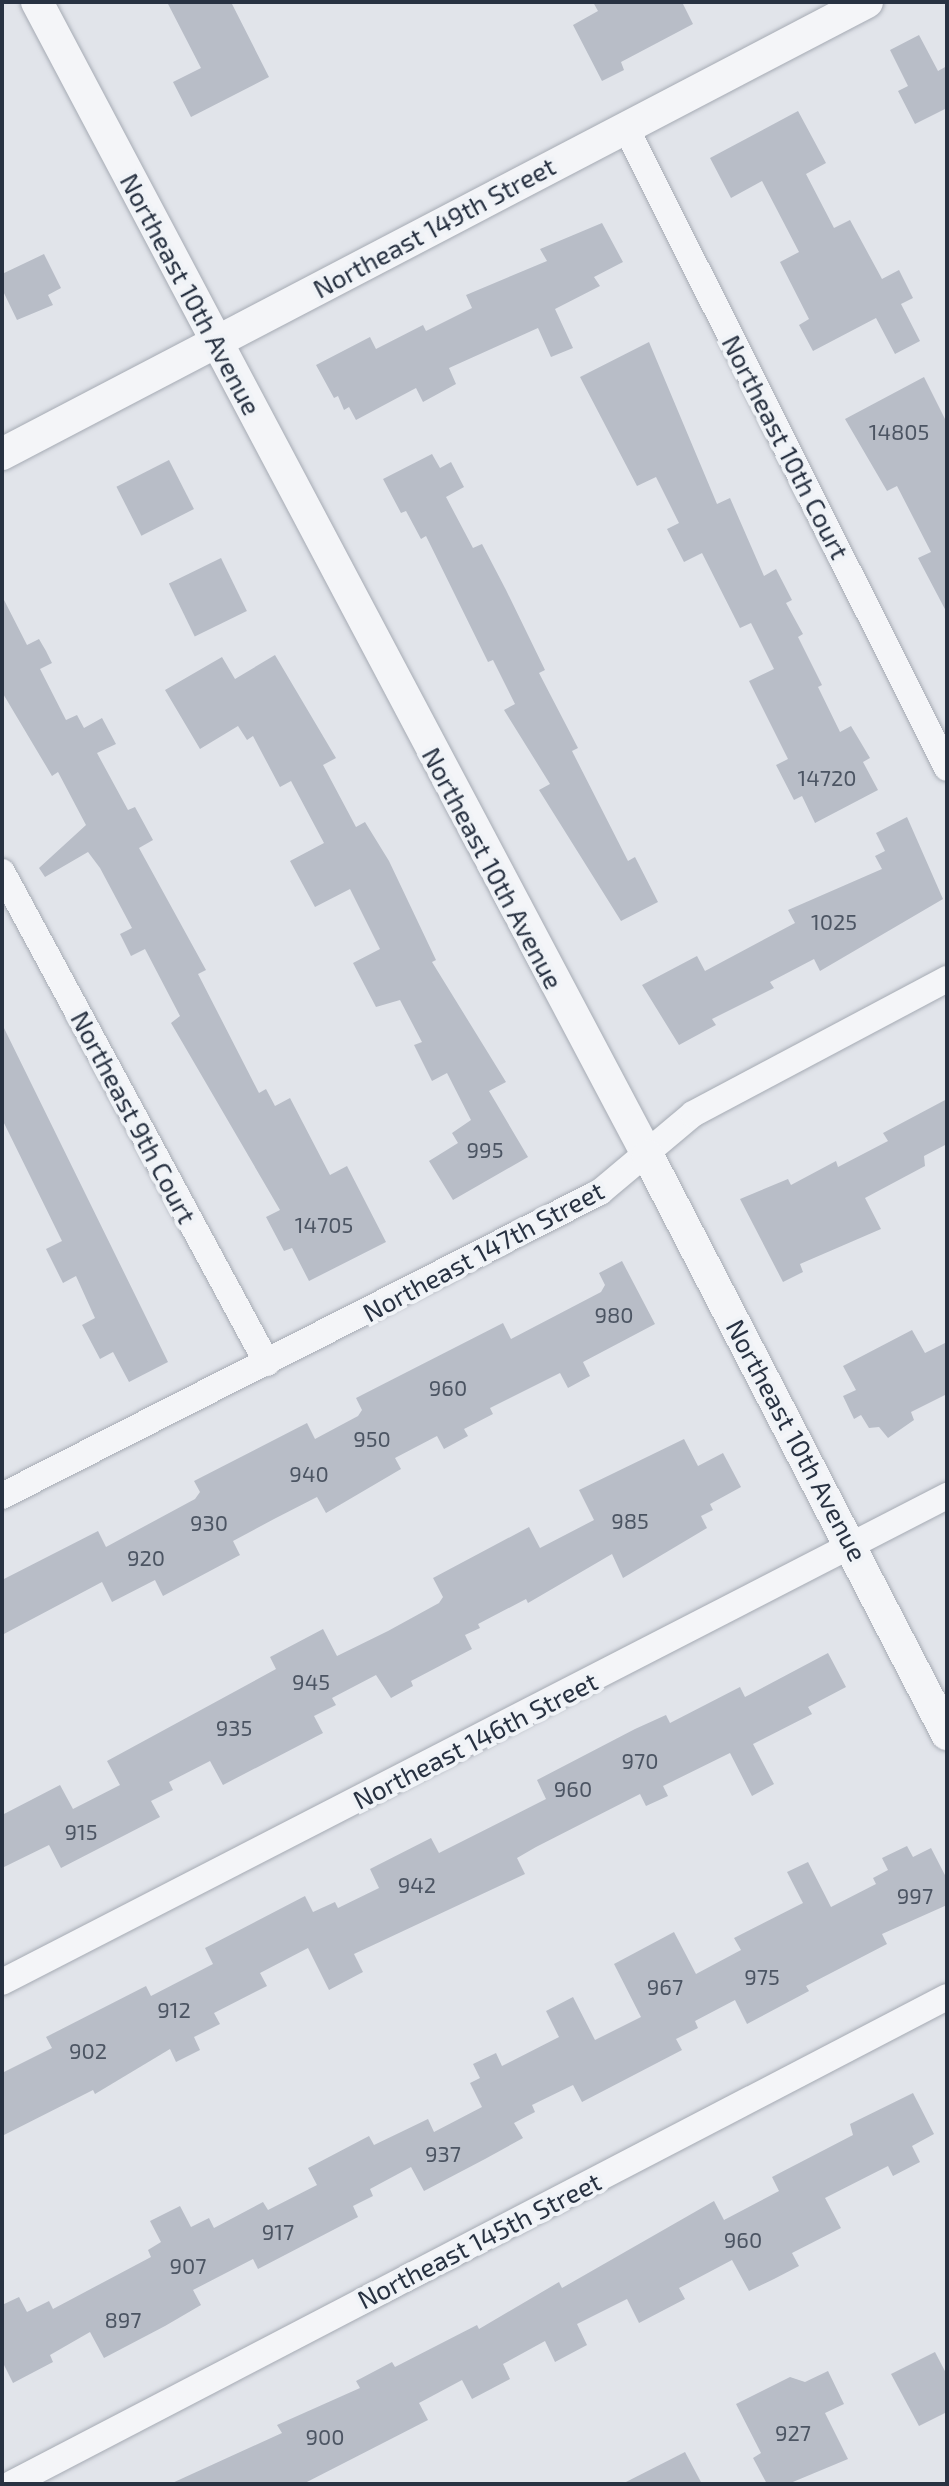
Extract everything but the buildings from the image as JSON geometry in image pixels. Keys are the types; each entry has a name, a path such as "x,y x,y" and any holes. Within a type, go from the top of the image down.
{"street":[{"name":"Northeast 10th Avenue","path":"37,2 853,1546 947,1734"},
{"name":"Northeast 149th Street","path":"2,454 867,2"},
{"name":"Northeast 10th Court","path":"625,126 947,768"},
{"name":"Northeast 9th Court","path":"2,872 267,1363"},
{"name":"Northeast 147th Street","path":"2,1496 600,1192 648,1156 693,1114 947,979"},
{"name":"Northeast 146th Street","path":"2,1982 947,1496"},
{"name":"Northeast 145th Street","path":"11,2484 947,1997"}]}
